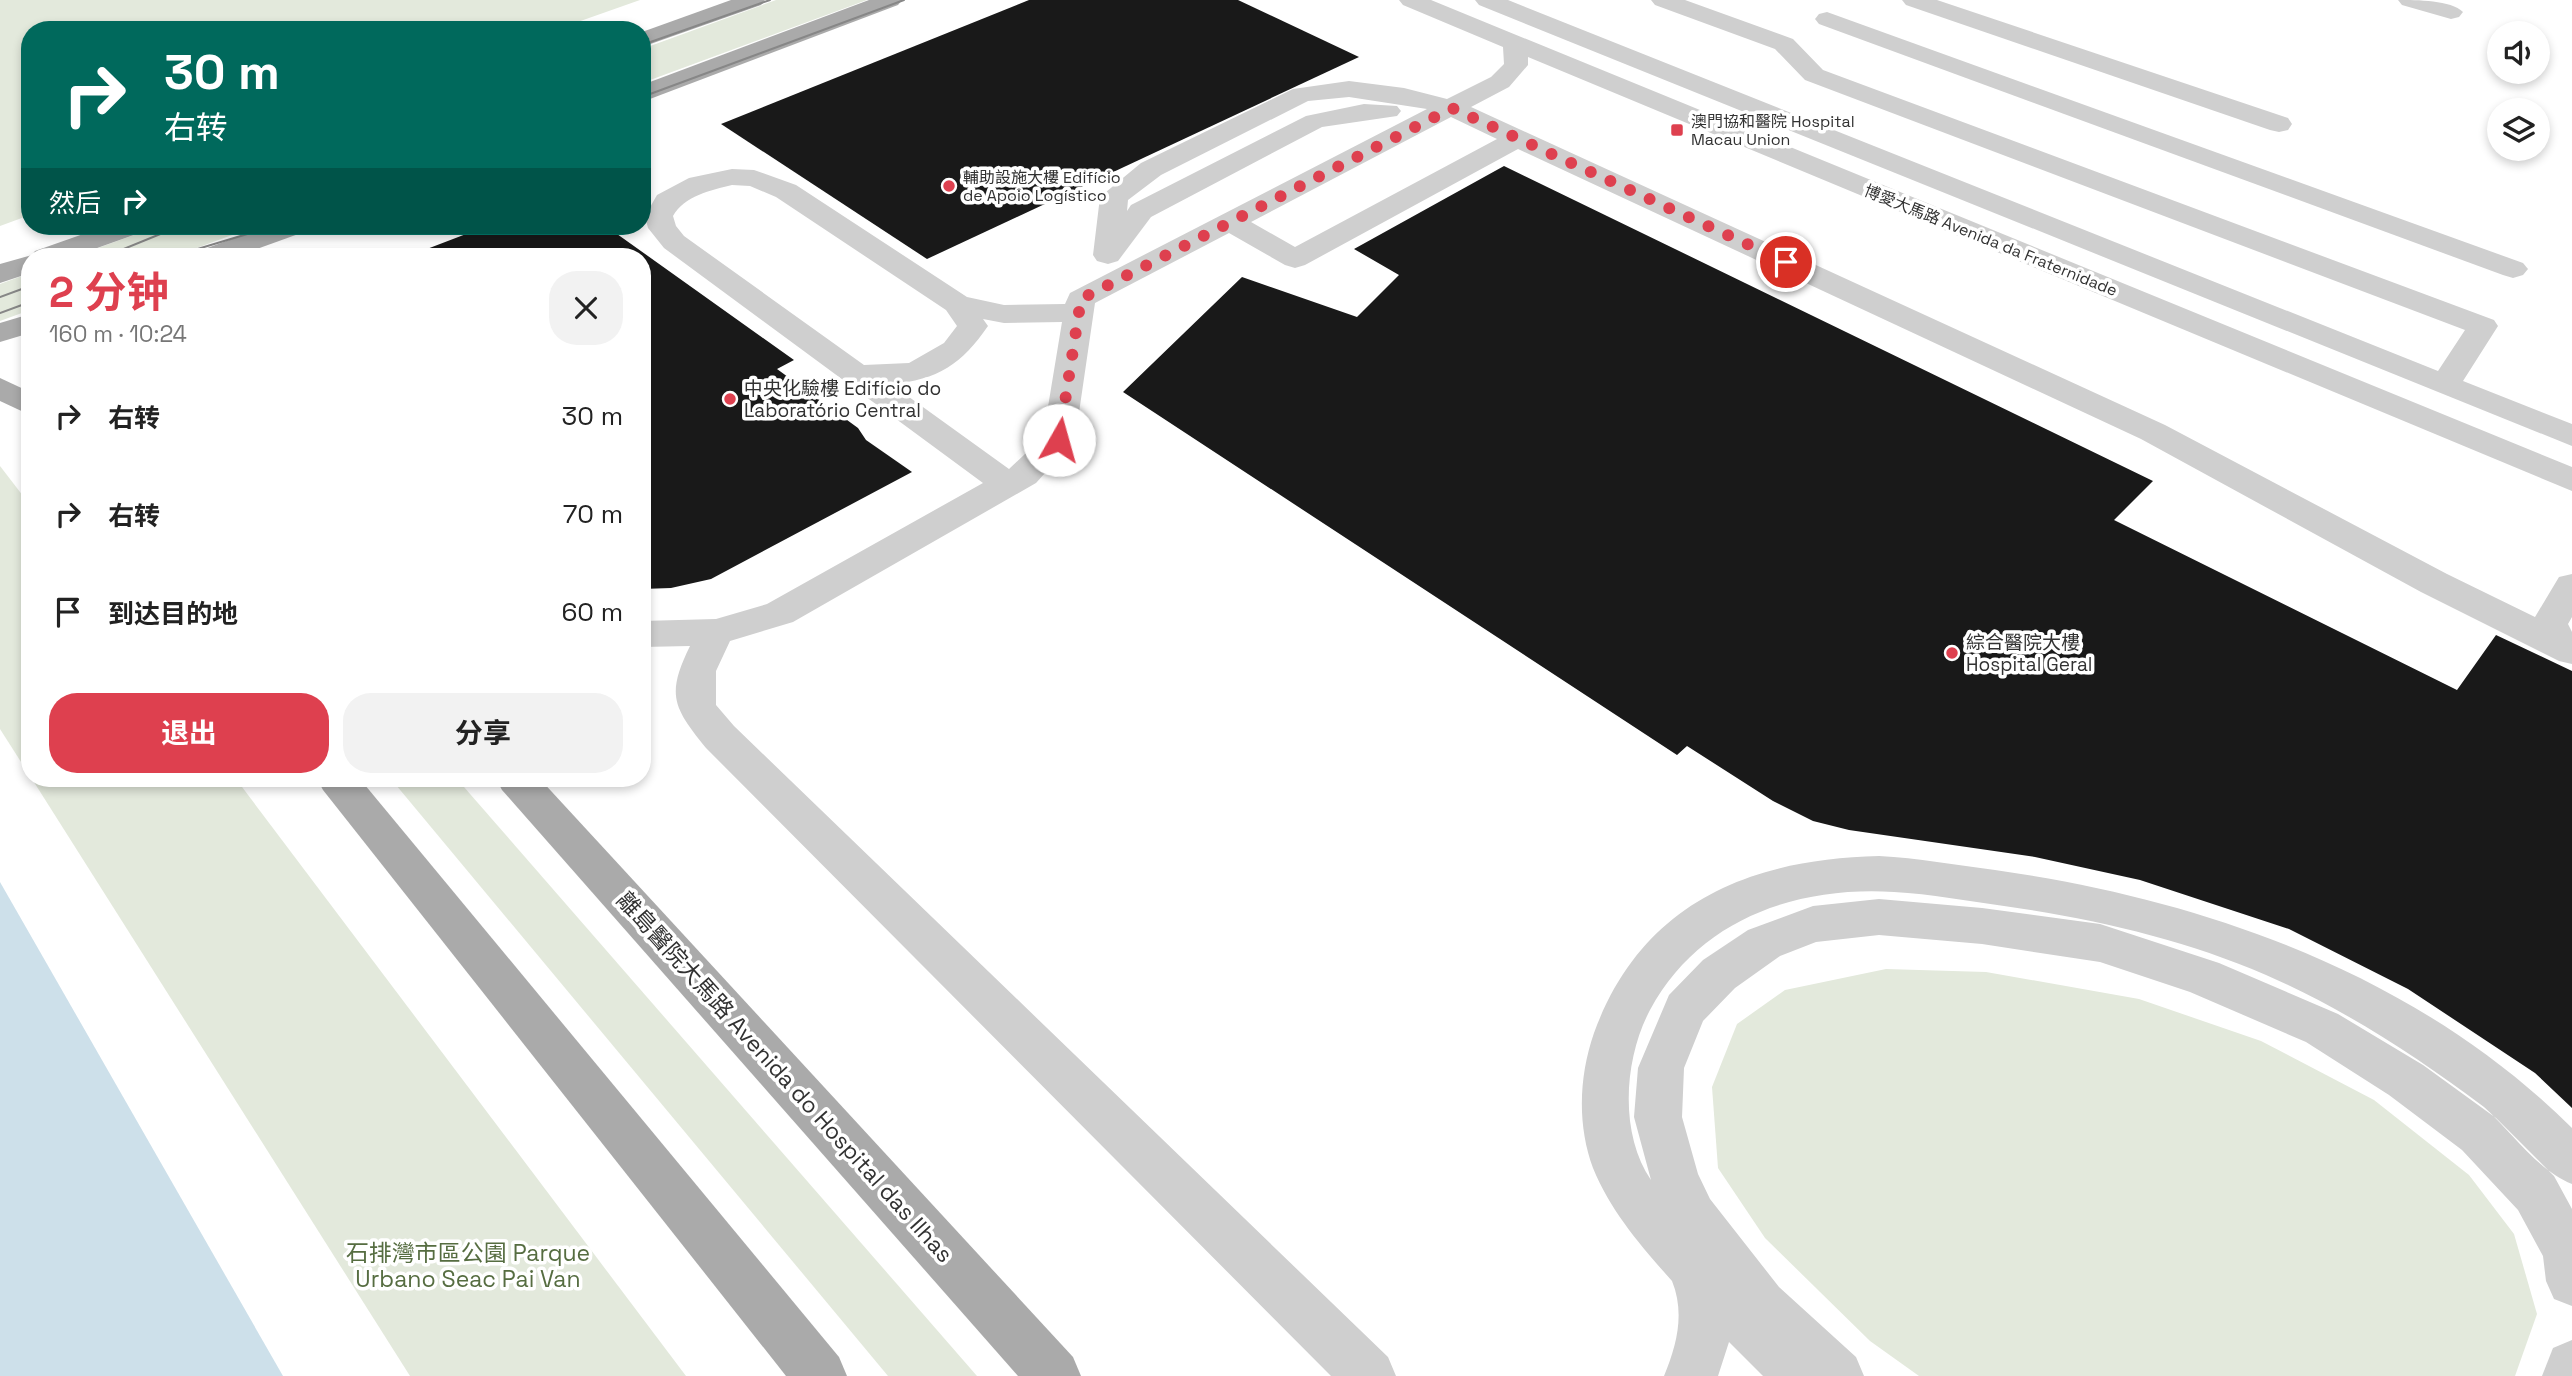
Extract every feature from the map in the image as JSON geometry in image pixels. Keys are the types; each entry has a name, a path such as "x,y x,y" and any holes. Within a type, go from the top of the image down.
{"main road":[{"path":"651,37 753,0"},
{"path":"651,91 890,0"},
{"path":"70,248 107,235"},
{"path":"234,248 269,235"},
{"path":"242,248 253,241"},
{"path":"0,274 21,266"},
{"path":"0,333 21,326"},
{"path":"0,388 21,400"},
{"path":"343,787 820,1376"},
{"name":"離島醫院大馬路 Avenida do Hospital das Ilhas","path":"523,787 1054,1376"}],"street":[{"name":"博愛大馬路 Avenida da Fraternidade","path":"1411,0 2572,480"},
{"name":"博愛大馬路 Avenida da Fraternidade","path":"1487,0 2572,436"},
{"path":"1663,0 1784,44 1814,75 2483,326 2444,385"},
{"path":"1914,0 2279,124"},
{"path":"2410,0 2451,12"},
{"path":"1784,44 1838,13 2513,269"},
{"path":"957,304 1004,314 1080,306 1230,222 1500,82 1517,65 1515,44"},
{"path":"651,634 716,632 780,613 1024,475 1059,440 1080,306 1108,255 1141,211 1315,121 1364,112 1452,108 2153,432 2509,621 2566,648"},
{"path":"1230,222 1295,259 1518,138"},
{"path":"856,374 893,375 918,371 955,351 973,326 957,304 786,191 768,182 754,178 719,179 699,184 667,201 659,216 662,228 674,242 1007,484"},
{"path":"2566,648 2549,624 2572,585"},
{"path":"716,632 697,671 696,708 720,737 1369,1376"},
{"path":"1784,1360 1649,1219 1617,1167 1607,1127 1604,1078 1616,1031 1646,975 1684,934 1727,905 1782,883 1865,874 1950,881 2061,896 2147,916 2231,942 2320,979 2407,1028 2502,1093 2572,1161"},
{"path":"1837,1376 1761,1305 1692,1216 1674,1175 1658,1116 1661,1068 1685,1009 1719,974 1763,943 1813,925 1878,917 1982,926 2100,943 2203,977 2322,1028 2406,1080 2479,1134 2536,1194 2568,1251 2572,1281"},
{"path":"1684,1256 1699,1282 1707,1321 1692,1373"},
{"path":"2569,1376 2572,1367"}],"green space":[{"path":"0,0 640,0 580,21 21,21 21,218 0,226"},
{"path":"776,0 867,0 651,80 651,46"},
{"path":"134,235 232,235 197,248 98,248"},
{"path":"21,276 21,313 0,321 0,284"},
{"path":"0,466 21,493 21,762 0,729"},
{"name":"石排灣市區公園 Parque Urbano Seac Pai Van","path":"37,787 242,787 686,1376 410,1376"},
{"path":"398,787 464,787 977,1376 888,1376"},
{"path":"1886,969 1986,972 2139,999 2261,1041 2374,1100 2469,1175 2514,1234 2537,1314 2515,1376 1919,1376 1870,1341 1765,1238 1718,1168 1712,1087 1737,1024 1785,990"}],"water":[{"path":"0,882 283,1376 0,1376"}],"building":[{"name":"輔助設施大樓 Edifício de Apoio Logístico","path":"1029,0 1238,0 1359,57 927,259 721,124"},
{"name":"綜合醫院大樓 Hospital Geral","path":"1504,166 2153,481 2114,520 2457,690 2496,635 2572,671 2572,1108 2535,1073 2408,989 2289,929 2140,880 2035,857 1849,830 1813,821 1773,801 1687,746 1677,755 1123,392 1242,277 1357,317 1399,275 1354,249"},
{"name":"中央化驗樓 Edifício do Laboratório Central","path":"463,235 618,235 637,248 430,248"},
{"name":"中央化驗樓 Edifício do Laboratório Central","path":"651,258 794,360 777,369 858,428 866,440 912,472 711,579 671,588 651,589"}],"tram line":[{"path":"651,42 770,0"},
{"path":"651,94 904,0"},
{"path":"126,248 158,235"},
{"path":"201,248 244,235"},
{"path":"0,297 21,289"},
{"path":"0,313 21,305"}],"place":[{"name":"澳門協和醫院 Hospital Macau Union","path":"1677,130"},
{"name":"輔助設施大樓 Edifício de Apoio Logístico","path":"949,186"},
{"name":"中央化驗樓 Edifício do Laboratório Central","path":"730,399"},
{"name":"綜合醫院大樓 Hospital Geral","path":"1952,653"}],"route":[{"path":"1059,440 1081,299 1452,108 1786,262"}]}
